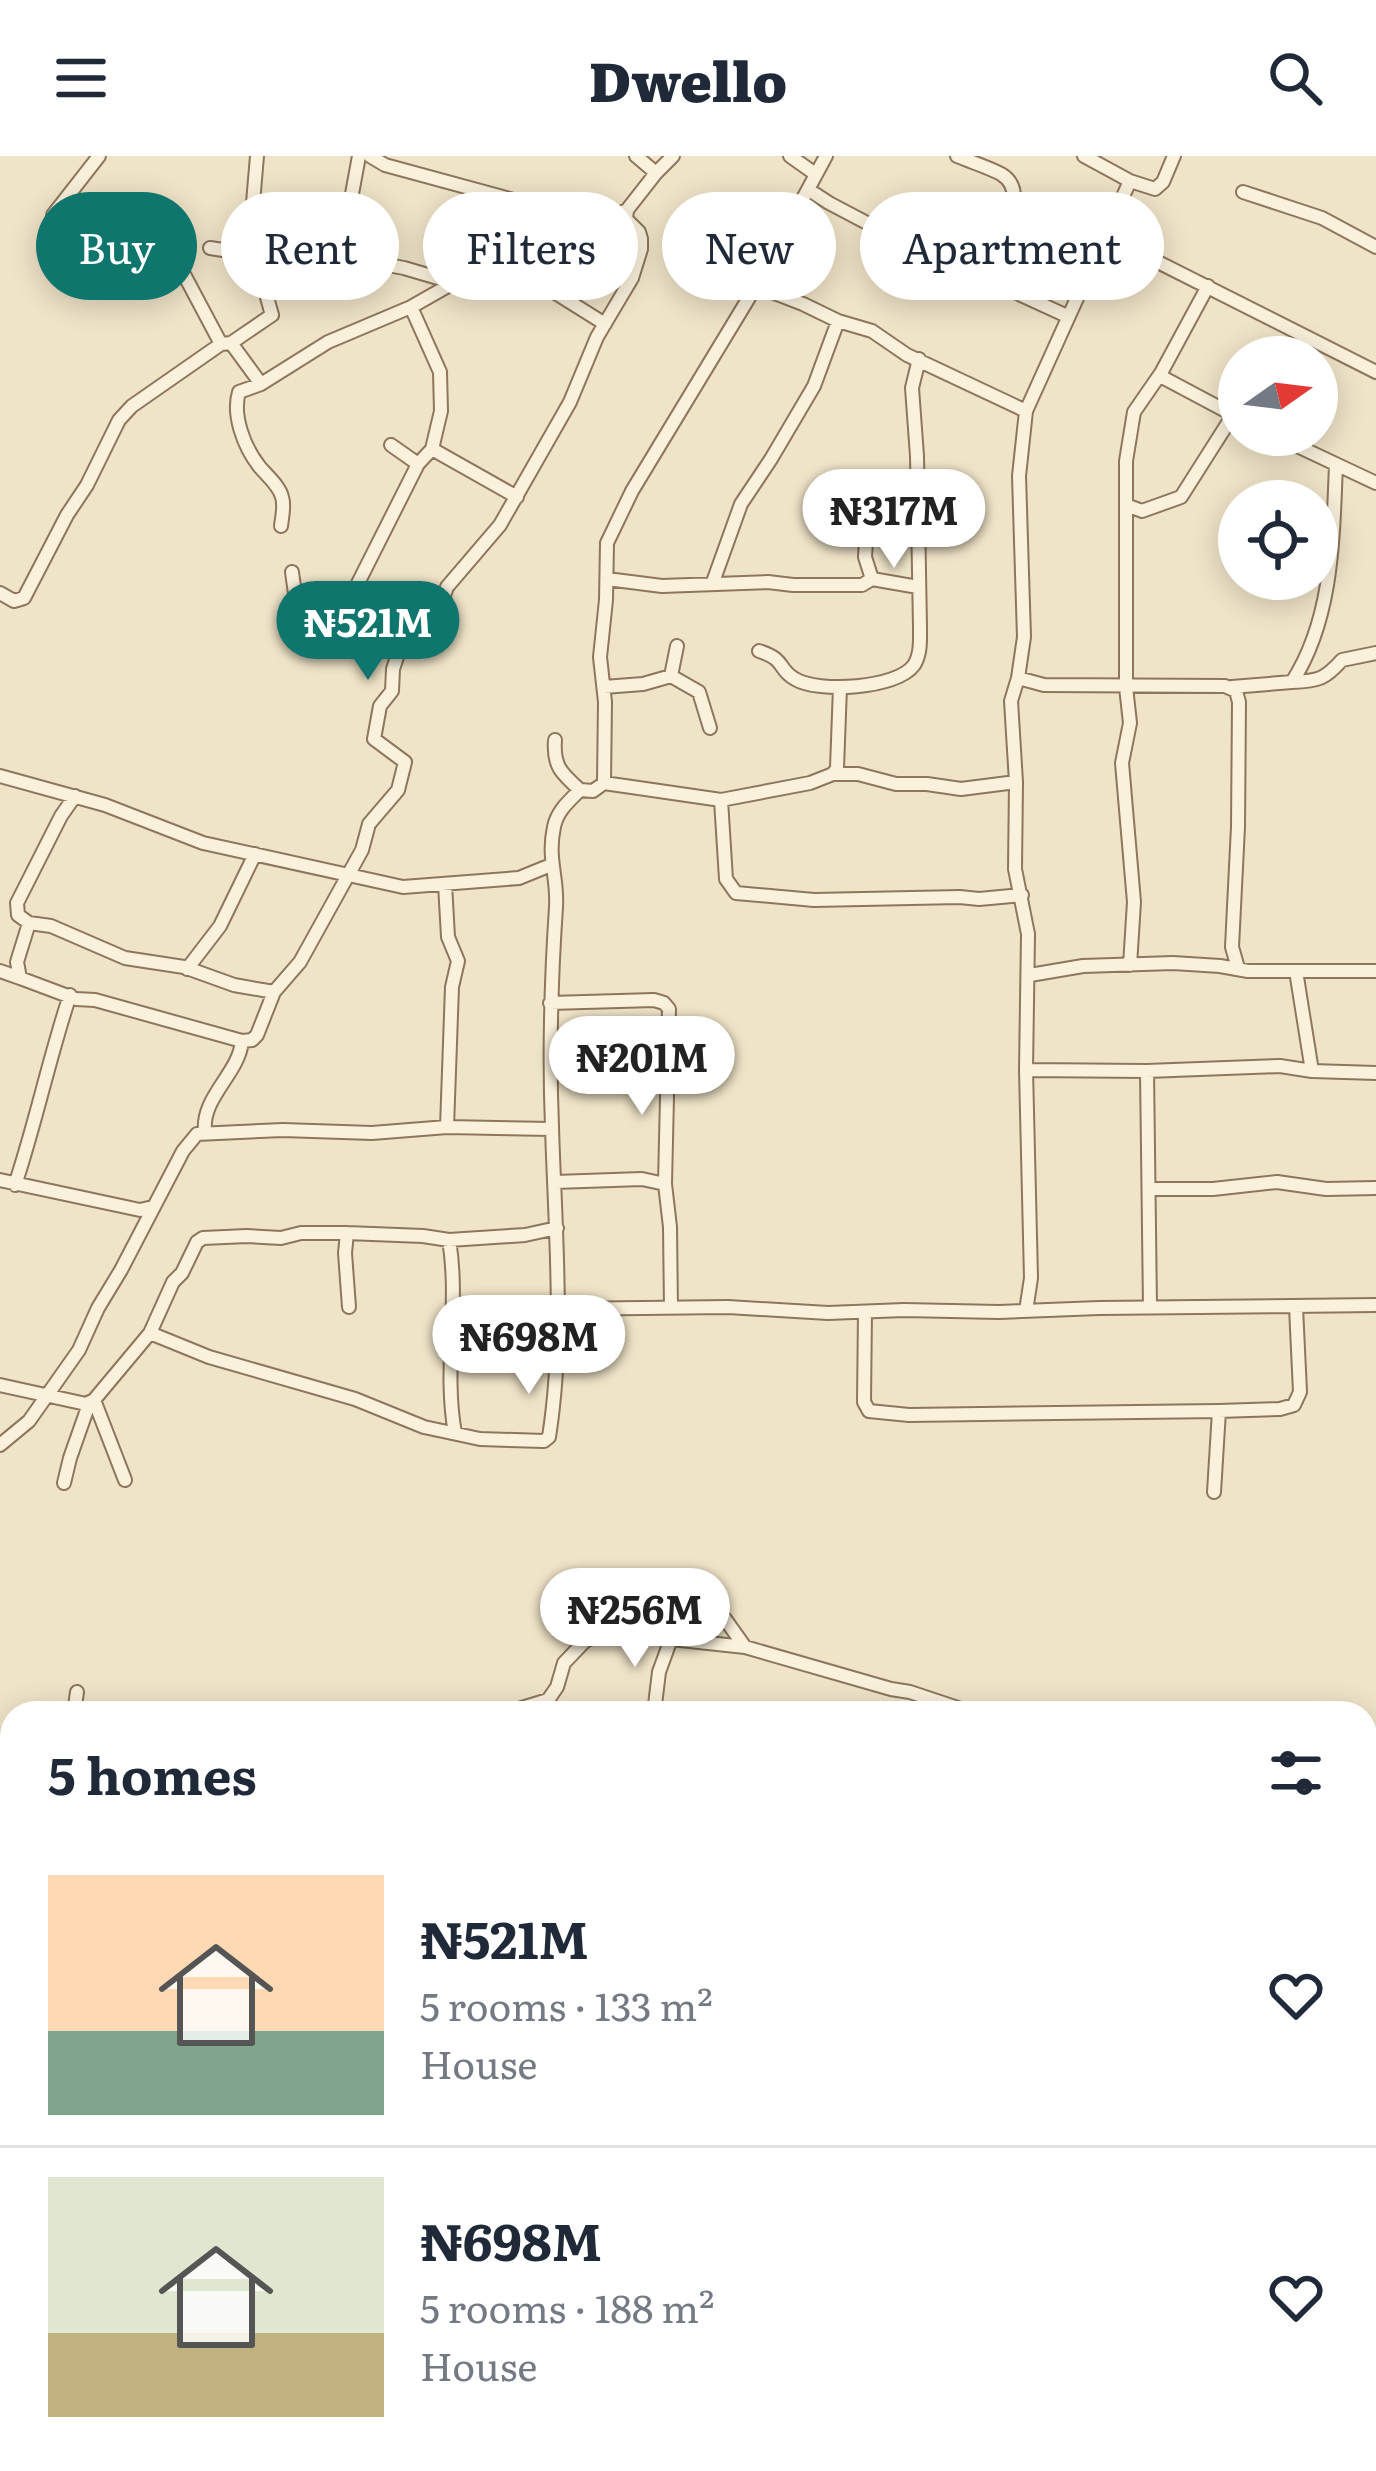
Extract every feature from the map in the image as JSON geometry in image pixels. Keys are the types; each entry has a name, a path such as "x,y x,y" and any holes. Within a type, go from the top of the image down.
{"street":[{"path":"71,192 99,156"},
{"path":"255,192 257,156"},
{"path":"358,156 347,246 366,261 423,274"},
{"path":"370,156 385,165 489,192"},
{"path":"636,156 656,173"},
{"path":"638,196 674,156"},
{"path":"790,156 814,173"},
{"path":"826,156 809,190 860,219"},
{"path":"957,156 1004,176 1014,192"},
{"path":"1084,156 1155,190 1174,156"},
{"path":"1125,192 1130,182"},
{"path":"1243,192 1322,218 1376,247"},
{"path":"210,248 221,250"},
{"path":"1164,265 1376,372"},
{"path":"1130,964 1134,902 1122,763 1130,723 1126,461 1134,412 1161,374 1208,286"},
{"path":"197,295 226,344 261,384"},
{"path":"0,593 14,601 24,598 119,420 132,406 272,315 268,300"},
{"path":"281,526 283,499 253,458 238,418 239,392 261,384 328,342 425,300"},
{"path":"567,300 605,324"},
{"path":"0,971 70,995 242,1040 257,1035 274,992 300,962 362,850 369,824 398,790 405,762 374,739 380,706 392,692 400,648 438,614 447,587 500,525 619,300"},
{"path":"604,784 600,657 607,543 632,491 748,300"},
{"path":"789,300 872,331 907,355 1026,411"},
{"path":"1033,300 1067,316"},
{"path":"1026,1311 1031,1279 1026,1070 1030,975 1028,934 1015,869 1011,701 1024,637 1018,476 1026,411 1075,300"},
{"path":"292,572 297,608 333,625 343,614 418,464 432,448 441,411 440,372 412,307"},
{"path":"713,582 741,504 814,386 838,321"},
{"path":"759,651 779,659 788,676 799,682 840,687 899,676 916,662 920,645 912,388 919,359"},
{"path":"1161,374 1164,380 1218,408"},
{"path":"1126,505 1142,511 1181,497 1218,443"},
{"path":"391,445 418,464"},
{"path":"432,448 517,497"},
{"path":"1319,456 1376,483"},
{"path":"1292,682 1318,623 1332,555 1336,464"},
{"path":"866,541 872,579"},
{"path":"607,579 662,586 713,582 862,585 872,579 918,587"},
{"path":"671,676 677,646"},
{"path":"1018,678 1044,685 1232,687 1325,677 1342,660 1376,653"},
{"path":"604,687 671,676 699,692 710,728"},
{"path":"833,774 840,687"},
{"path":"1232,687 1239,702 1232,947 1238,968"},
{"path":"555,740 554,759 580,790 593,791 604,784 721,800 833,774 961,789 1016,782"},
{"path":"0,776 74,796 203,843 403,887 519,878 551,865"},
{"path":"150,1333 243,1369 355,1399 424,1427 518,1442 549,1438 557,1360 550,1004 556,875 550,855 555,822 580,790"},
{"path":"20,978 17,962 24,919 17,903 74,796"},
{"path":"721,800 726,879 736,892 814,900 1022,896"},
{"path":"187,969 220,926 256,854"},
{"path":"445,884 448,938 458,961 452,987 447,1127"},
{"path":"0,909 125,958 274,992"},
{"path":"1030,975 1130,964 1196,964 1248,971 1376,971"},
{"path":"1296,971 1312,1071"},
{"path":"16,1185 70,995"},
{"path":"550,1004 654,1000 667,1005 665,1184 671,1308"},
{"path":"205,1132 205,1118 238,1060 242,1040"},
{"path":"1026,1070 1265,1066 1376,1073"},
{"path":"1147,1071 1150,1307"},
{"path":"0,1445 29,1421 88,1335 98,1308 197,1134 552,1129"},
{"path":"556,1182 642,1179 665,1184"},
{"path":"0,1180 140,1210 153,1207"},
{"path":"1149,1189 1277,1182 1326,1189 1376,1188"},
{"path":"64,1484 92,1402 150,1333 173,1282 203,1238 347,1233 449,1240 557,1228"},
{"path":"347,1233 349,1307"},
{"path":"449,1240 455,1432"},
{"path":"556,1309 728,1307 812,1313 1376,1305"},
{"path":"865,1312 864,1402 868,1411 909,1415 1220,1412 1294,1405 1300,1392 1296,1307"},
{"path":"0,1384 47,1397 92,1402"},
{"path":"92,1402 124,1480"},
{"path":"1214,1492 1220,1412"},
{"path":"655,1701 659,1672 688,1611"},
{"path":"545,1701 554,1695 564,1663 574,1651 610,1628 688,1611 710,1612 725,1619 745,1647"},
{"path":"631,1623 671,1639 745,1647 926,1701"},
{"path":"76,1701 77,1691"}]}
